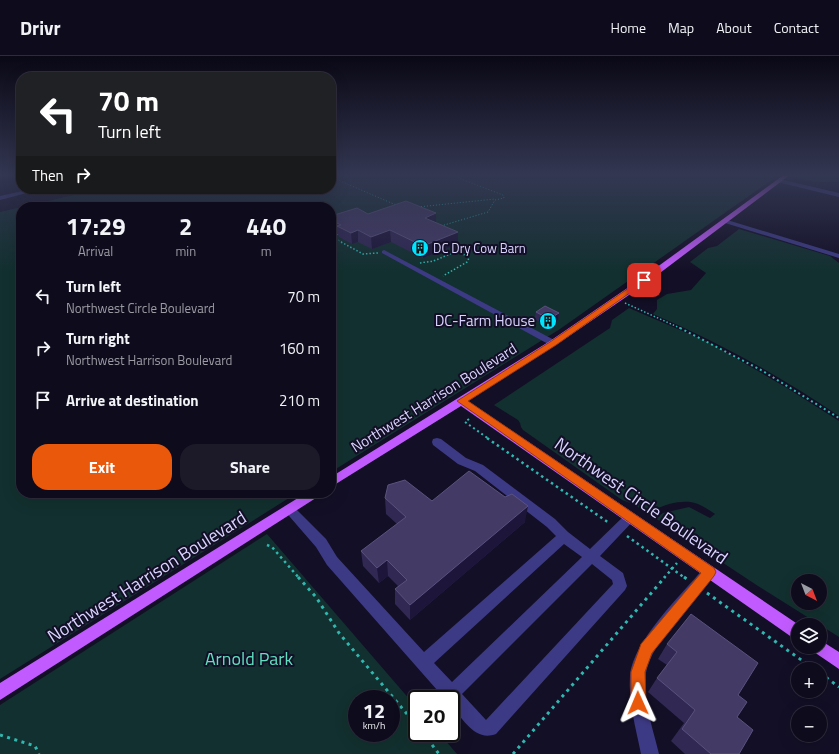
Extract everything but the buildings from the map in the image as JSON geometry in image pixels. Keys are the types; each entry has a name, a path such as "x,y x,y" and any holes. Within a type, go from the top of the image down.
{"main road":[{"name":"Northwest Harrison Boulevard","path":"336,480 553,343 617,299 744,207"},
{"name":"Northwest Circle Boulevard","path":"461,401 791,628"},
{"name":"Northwest Harrison Boulevard","path":"0,692 307,498"},
{"path":"827,653 839,661"}],"street":[{"path":"724,221 839,256"},
{"path":"384,252 553,343"},
{"path":"437,442 462,461 478,468 551,523 564,536 618,577 620,586 490,728 482,728 460,703"},
{"path":"289,509 321,544 332,561 448,690"},
{"path":"456,690 630,518"},
{"path":"424,663 564,536"},
{"path":"650,754 638,703 638,672 646,649 710,572"}],"path":[{"path":"414,207 418,207"},
{"path":"436,228 488,212 492,207"},
{"path":"336,237 339,233 345,231"},
{"path":"336,239 363,254 384,252"},
{"path":"406,263 431,262 458,252 466,254 469,258 467,262 437,280"},
{"path":"617,299 710,341 787,385 839,418"},
{"path":"479,412 465,422 804,662"},
{"path":"267,545 277,552 316,597 339,633 408,715"},
{"path":"514,754 684,555"},
{"path":"827,679 839,687"},
{"path":"0,735 35,746 39,754"},
{"path":"430,742 440,754"}],"green space":[{"path":"336,207 734,207 560,329 336,469"},
{"path":"16,208 16,498 289,498 0,679 0,212"},
{"path":"739,229 830,256 839,263 839,416 795,387 749,360 653,314 657,309 657,300 667,294 691,290 706,273 690,262 708,248 717,246"},
{"path":"629,308 708,342 787,388 839,421 839,637 827,629 827,618 809,618 796,610 827,610 827,574 791,574 791,607 655,518 663,513 689,507 710,518 715,514 698,504 690,502 677,502 659,508 649,514 633,504 622,500 523,430 518,420 494,405 610,328 612,320"},
{"name":"Arnold Park","path":"267,534 408,698 408,742 447,742 457,754 0,754 0,705"}],"place":[{"name":"DC Dry Cow Barn","path":"420,248"},
{"name":"DC-Farm House","path":"548,321"}],"route":[{"path":"638,703 638,672 646,649 710,572 461,401 553,343 644,280"}]}
